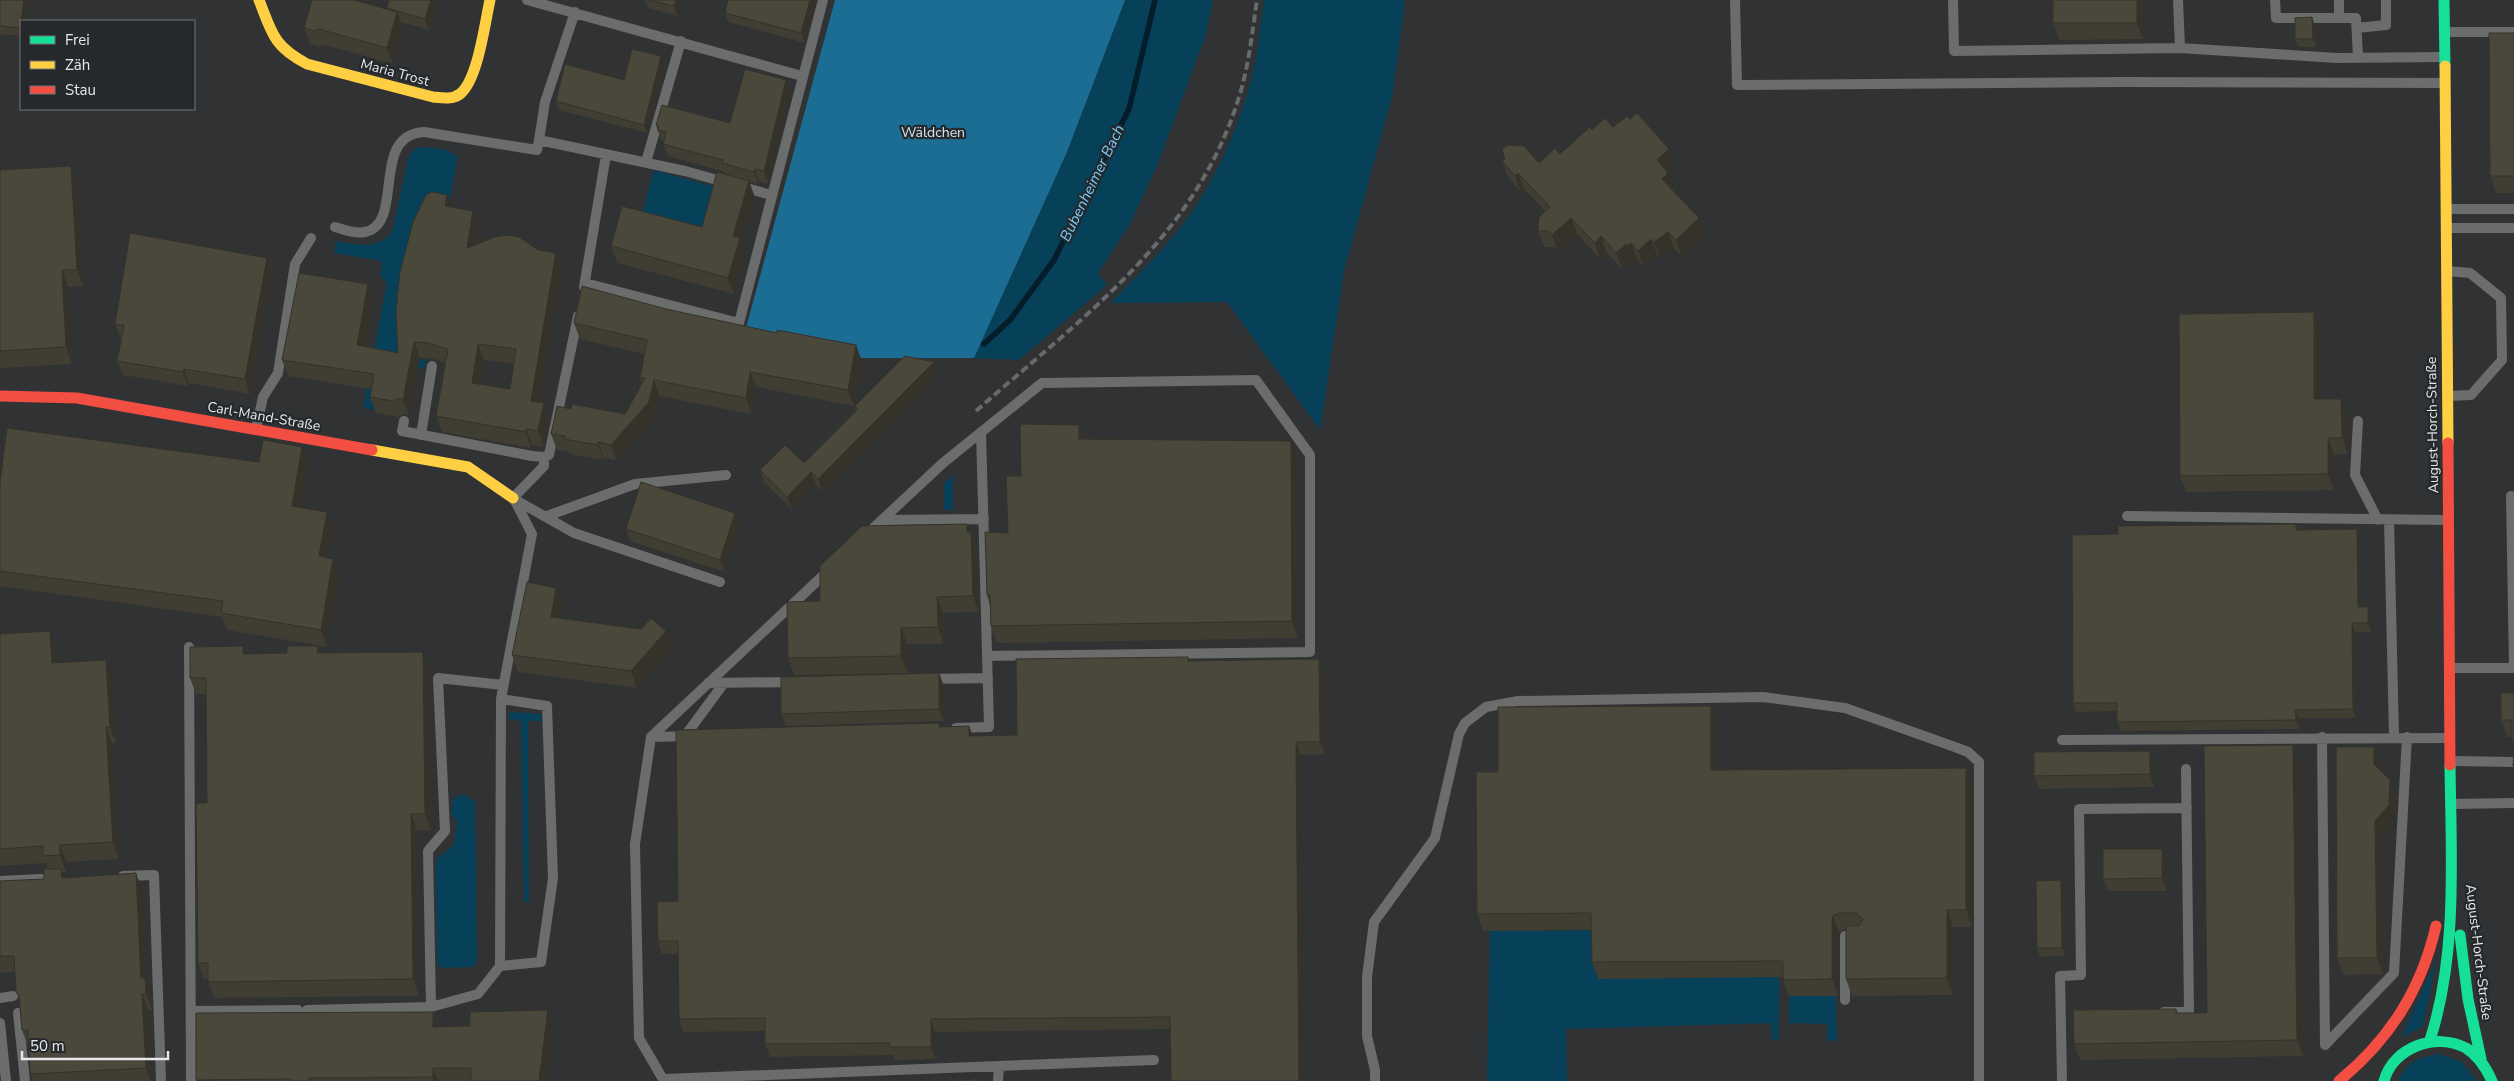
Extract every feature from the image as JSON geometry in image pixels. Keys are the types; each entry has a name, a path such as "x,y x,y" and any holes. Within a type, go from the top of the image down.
{"main road":[{"name":"Maria Trost","path":"259,0 275,40 288,54 307,64 433,97 451,98 464,91 472,75 490,0"},
{"name":"August-Horch-Straße","path":"2430,1040 2438,1017 2444,989 2451,849 2444,0"},
{"name":"Carl-Mand-Straße","path":"0,396 77,398 468,467 514,498"},
{"name":"August-Horch-Straße","path":"2451,849 2462,959 2481,1059 2492,1081"},
{"path":"2338,1081 2356,1068 2383,1042 2402,1015 2419,983 2432,945 2451,849"},
{"path":"2383,1080 2394,1061 2411,1046 2430,1040 2455,1043 2470,1050 2481,1059"}],"lane":[{"path":"527,0 560,4 575,12 802,76"},
{"path":"585,283 739,323 823,0"},
{"path":"1735,0 1737,85 2112,82 2444,83"},
{"path":"1954,0 1954,51 2180,48 2337,58 2444,57"},
{"path":"2178,0 2180,48"},
{"path":"2275,0 2276,18 2356,18 2358,57"},
{"path":"2338,0 2339,18"},
{"path":"2357,28 2386,25 2386,0"},
{"path":"335,228 365,232 373,229 379,222 383,213 395,152 400,141 412,132 424,132 537,150 545,102 575,12"},
{"path":"2444,32 2514,32"},
{"path":"646,162 680,41"},
{"path":"539,140 646,162 771,195"},
{"path":"404,421 402,431 544,457 549,454 585,283 606,155"},
{"path":"2446,209 2514,209"},
{"path":"2446,228 2514,228"},
{"path":"256,429 264,397 278,373 295,264 310,238"},
{"path":"2446,271 2470,273 2501,298 2502,360 2471,395 2447,396"},
{"path":"421,435 432,366"},
{"path":"860,541 943,463 1042,383 1256,380 1310,455 1310,652 987,656"},
{"path":"2358,421 2355,475 2378,520"},
{"path":"940,729 990,727 981,432"},
{"path":"514,498 544,466 544,457"},
{"path":"547,516 634,484 726,475"},
{"path":"2449,668 2514,667 2511,496"},
{"path":"514,498 574,533 720,582"},
{"path":"191,1011 431,1007 478,994 500,966 501,699 532,534 514,498"},
{"path":"2127,516 2448,520"},
{"path":"882,520 984,519"},
{"path":"2389,520 2394,737"},
{"path":"839,561 651,737 635,844 639,1038 664,1080 1154,1060"},
{"path":"190,647 191,1081"},
{"path":"431,1007 428,852 445,830 438,678 503,685"},
{"path":"920,680 988,678"},
{"path":"708,683 802,682"},
{"path":"651,737 690,736 724,683"},
{"path":"1375,1081 1367,1026 1367,977 1374,922 1434,838 1459,734 1473,715 1497,703 1518,700 1763,697 1845,708 1955,746 1968,752 1979,762 1979,1081"},
{"path":"500,966 541,962 554,878 547,706 501,699"},
{"path":"2322,738 2325,1044 2394,973 2407,737"},
{"path":"2062,740 2450,738"},
{"path":"2450,761 2514,762"},
{"path":"2150,1012 2189,1012 2186,769"},
{"path":"2451,804 2514,802"},
{"path":"2062,1081 2066,1012 2060,976 2081,975 2079,809 2187,808"},
{"path":"116,876 154,875 162,1081"},
{"path":"0,881 48,879"},
{"path":"1845,1000 1845,936 1862,936"},
{"path":"0,998 13,996"},
{"path":"18,1013 25,1081"},
{"path":"0,1024 6,1081"},
{"path":"998,1081 999,1066"}],"shaded area":[{"path":"1125,0 1213,0 1205,37 1157,166 1130,224 1098,273 1107,285 1019,360 974,358 1067,152"},
{"path":"1264,0 1405,0 1393,93 1344,271 1320,430 1227,302 1110,303 1174,236 1201,199 1217,170 1237,124 1250,83 1258,47"},
{"path":"425,147 447,150 458,157 447,210 403,355 426,360 424,369 382,362 373,410 363,408 387,283 380,276 382,261 334,253 336,241 368,245 382,241 388,236 393,229 409,155 416,148"},
{"path":"654,170 719,188 705,239 640,221"},
{"path":"953,475 953,510 944,510 944,483"},
{"path":"511,712 541,714 542,721 528,721 529,902 524,902 521,721 508,719"},
{"path":"463,794 475,801 477,961 473,967 440,968 437,961 436,859 454,845 457,821 451,815 453,799"},
{"path":"1833,925 1837,1041 1827,1040 1827,1024 1789,1023 1789,996 1829,996"},
{"path":"1597,930 1779,977 1779,1039 1772,1040 1771,1023 1566,1029 1567,1081 1487,1081 1490,931"},
{"path":"2437,958 2423,1026 2401,1038"},
{"path":"2439,1054 2462,1062 2477,1081 2398,1081 2409,1065 2420,1059"}],"green space":[{"name":"Wäldchen","path":"835,0 1125,0 1067,152 974,358 863,358 743,339"}],"building":[{"path":"0,0 24,0 20,28 0,26"},
{"path":"312,0 354,0 397,12 387,48 319,29 314,31 304,28"},
{"path":"389,0 431,0 425,19 387,8"},
{"path":"649,0 676,0 674,6"},
{"path":"728,0 810,0 801,33 725,13"},
{"path":"2053,0 2137,0 2137,23 2053,23"},
{"path":"2312,17 2313,39 2295,39 2295,18"},
{"path":"2489,33 2514,33 2514,176 2490,176"},
{"path":"632,49 661,56 644,125 556,101 565,64 624,80"},
{"path":"745,69 786,80 764,171 755,169 754,172 722,163 723,160 663,144 666,132 658,130 659,126 656,125 662,105 730,123"},
{"path":"1637,113 1669,149 1657,160 1668,173 1662,179 1699,218 1676,240 1668,232 1654,242 1651,239 1638,251 1631,243 1627,246 1626,244 1616,253 1601,236 1595,243 1571,218 1552,235 1548,231 1538,231 1539,217 1550,207 1518,173 1515,176 1502,161 1505,159 1502,150 1507,145 1524,146 1539,163 1555,148 1560,154 1590,127 1592,130 1605,118 1613,127 1627,116 1630,119"},
{"path":"71,166 77,270 62,270 66,347 0,351 0,170"},
{"path":"717,172 749,181 733,236 740,238 728,278 611,246 622,206 702,227"},
{"path":"432,192 447,195 445,206 473,211 467,248 495,237 507,235 519,237 538,250 556,253 531,401 544,403 538,431 526,429 526,432 436,416 448,349 428,343 414,342 403,400 399,398 393,401 370,397 374,374 282,360 299,273 368,284 357,345 398,353 396,311 400,272 413,222 426,195","holes":["478,344 516,349 510,389 472,383"]},
{"path":"130,233 267,258 245,379 184,369 183,372 117,361 124,325 115,324"},
{"path":"582,286 666,309 777,333 777,330 856,345 848,390 750,372 746,398 654,380 649,402 611,445 598,442 598,445 564,439 565,436 551,434 557,406 571,409 572,404 625,414 645,378 640,378 647,340 574,323"},
{"path":"2314,312 2314,399 2341,399 2342,438 2328,438 2328,474 2180,476 2179,314"},
{"path":"905,356 934,362 818,479 811,472 787,497 760,470 785,445 804,463 858,409 855,406"},
{"path":"1020,424 1079,425 1079,439 1291,441 1292,621 991,626 990,595 987,595 985,532 1008,533 1006,476 1021,476"},
{"path":"7,428 259,462 263,440 302,447 292,506 327,512 319,556 333,559 321,630 221,613 223,601 0,571 0,482"},
{"path":"641,482 735,513 720,560 626,529"},
{"path":"967,524 967,532 971,532 973,596 937,597 938,627 901,628 901,656 788,658 787,602 820,601 820,566 862,526"},
{"path":"2296,524 2296,530 2357,529 2358,607 2368,607 2368,623 2352,623 2353,709 2295,710 2296,720 2117,722 2117,703 2073,703 2072,535 2118,534 2118,526"},
{"path":"527,582 556,588 551,617 641,629 651,618 666,631 631,671 512,655"},
{"path":"50,631 52,663 106,660 110,727 106,727 113,842 60,845 60,855 43,856 43,846 0,849 0,634"},
{"path":"243,646 243,654 287,653 287,646 318,646 317,653 423,652 425,814 411,814 413,979 208,982 208,963 198,963 196,803 207,803 206,678 190,678 190,647"},
{"path":"1188,657 1188,661 1319,659 1320,742 1296,742 1299,1081 1171,1081 1170,1017 931,1019 931,1047 890,1047 890,1043 765,1044 765,1018 679,1019 678,941 658,941 657,902 678,901 676,730 939,723 939,727 969,726 969,736 1017,735 1016,659"},
{"path":"939,673 939,709 781,714 781,677"},
{"path":"2501,693 2514,693 2514,744 2512,741 2512,720 2501,720"},
{"path":"1711,706 1711,770 1966,768 1966,910 1947,910 1947,978 1846,979 1846,926 1859,926 1863,919 1856,913 1839,913 1833,916 1832,979 1783,980 1783,961 1592,962 1591,913 1477,914 1476,772 1498,772 1498,707"},
{"path":"2293,745 2297,1040 2074,1044 2073,1010 2176,1009 2176,1013 2207,1013 2204,746"},
{"path":"2336,747 2374,747 2374,764 2390,780 2389,805 2375,821 2377,958 2337,958"},
{"path":"2150,751 2150,774 2034,776 2034,752"},
{"path":"2103,849 2162,849 2162,878 2103,879"},
{"path":"44,869 61,869 62,878 136,873 141,978 145,978 146,994 142,994 146,1068 30,1074 28,1030 22,1030 19,996 16,991 14,956 0,956 0,881 44,879"},
{"path":"2061,880 2062,948 2037,948 2036,881"},
{"path":"548,1010 539,1081 471,1081 471,1068 433,1068 433,1077 309,1078 309,1081 291,1081 291,1079 196,1080 196,1013 433,1012 433,1027 470,1026 470,1012"},
{"path":"979,1079 979,1081 956,1081 956,1080"}],"waterway":[{"name":"Bubenheimer Bach","path":"984,344 1010,320 1054,260 1129,109 1155,0"}],"railway":[{"path":"976,411 1055,343 1131,272 1165,234 1195,192 1220,147 1239,97 1248,61 1257,0"}],"traffic: fast":[{"path":"2444,0 2445,66"},
{"path":"2430,1040 2439,1007 2449,939 2451,904 2450,765"},
{"path":"2460,935 2468,999 2481,1059"},
{"path":"2384,1081 2396,1059 2406,1051 2429,1042 2454,1043 2471,1051 2482,1063 2492,1081"}],"traffic: slow":[{"path":"259,0 271,30 280,45 307,64 433,97 447,98 460,94 472,76 480,50 490,0"},
{"path":"2445,66 2448,443"},
{"path":"372,450 468,467 513,498"}],"traffic: jam":[{"path":"0,396 77,398 372,450"},
{"path":"2448,443 2450,765"},
{"path":"2339,1081 2374,1048 2401,1012 2422,971 2436,926"}]}
